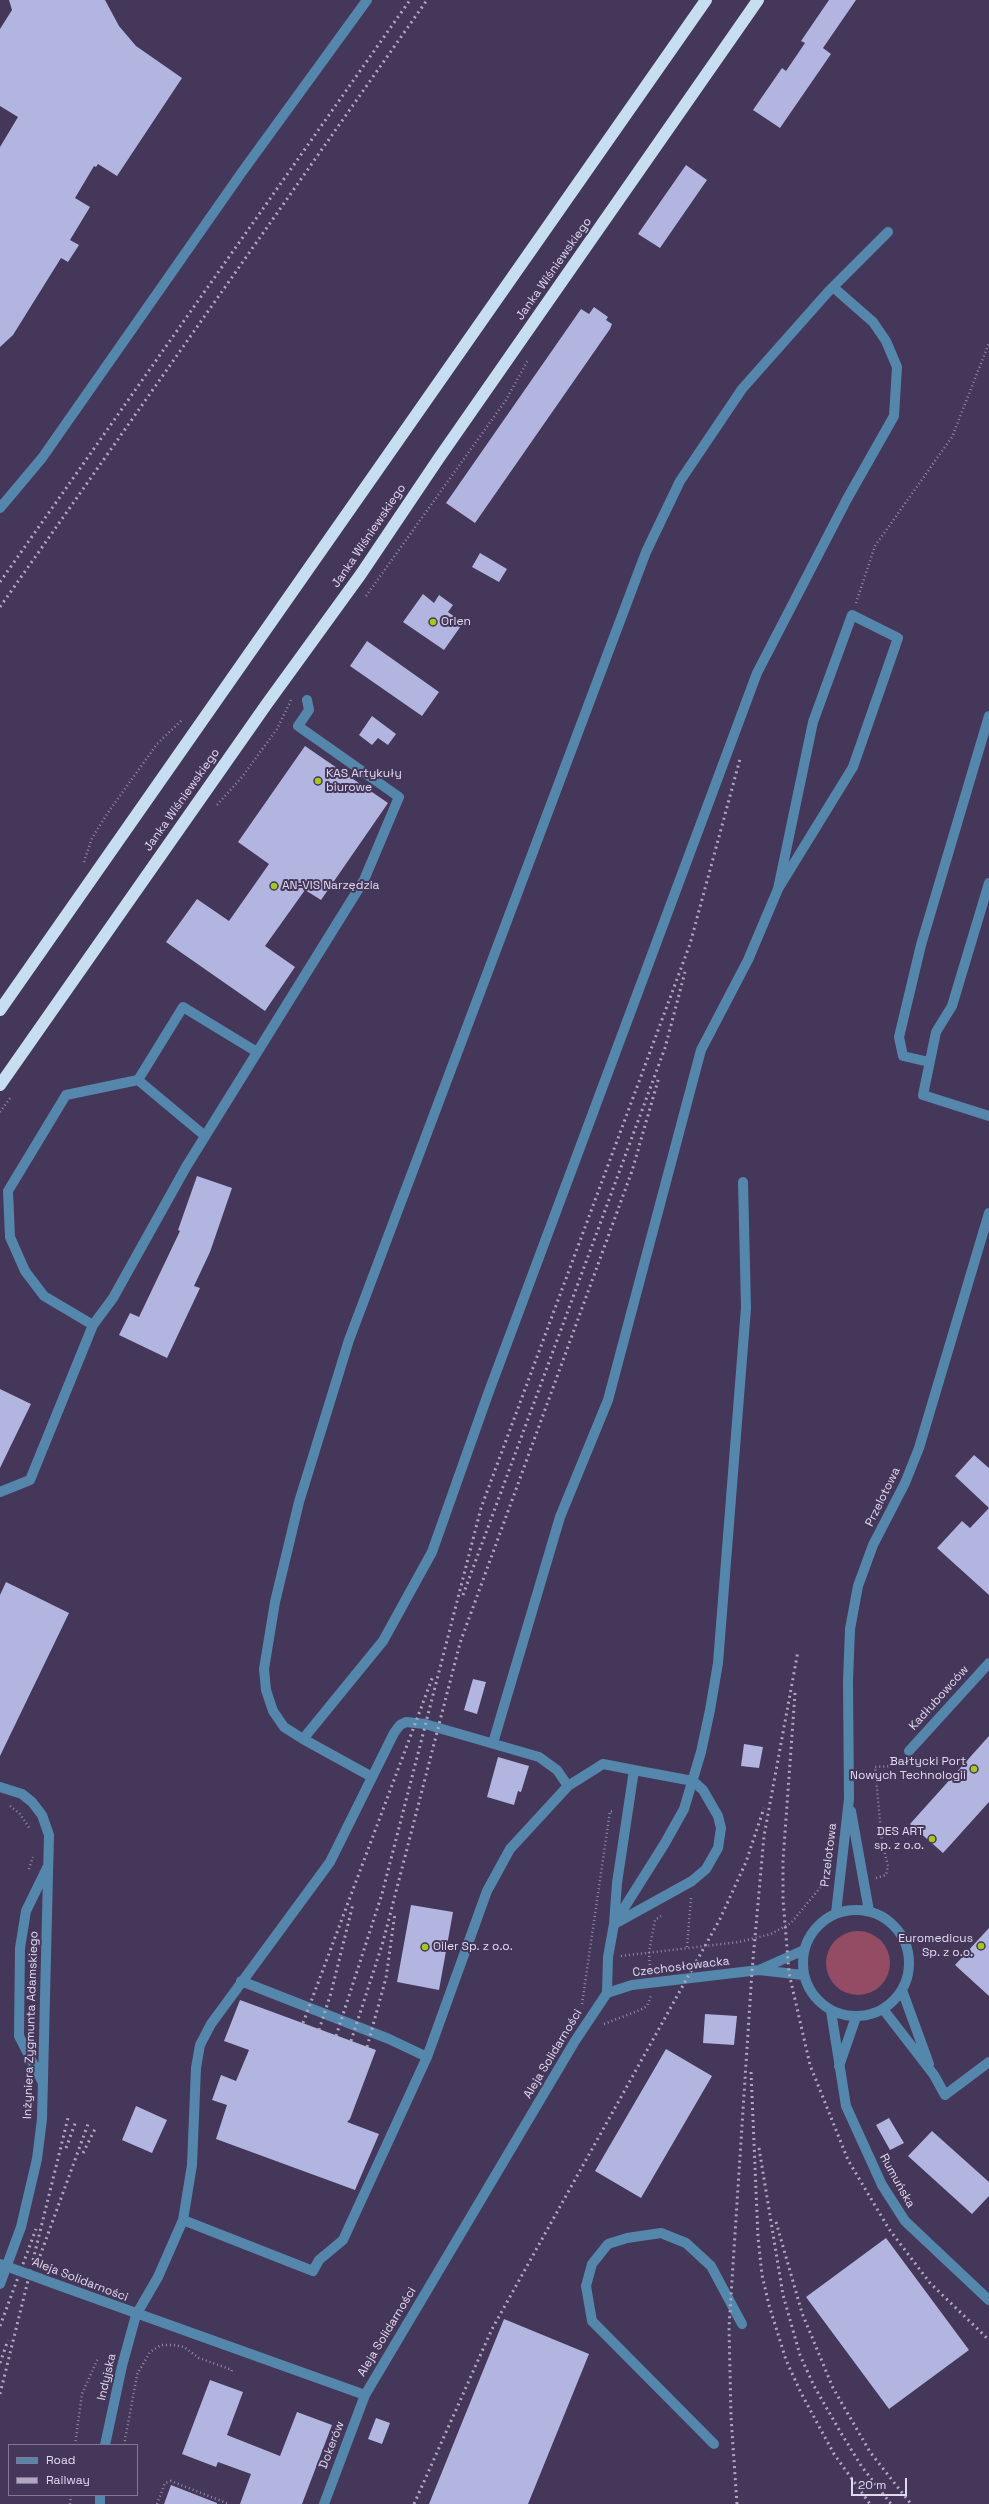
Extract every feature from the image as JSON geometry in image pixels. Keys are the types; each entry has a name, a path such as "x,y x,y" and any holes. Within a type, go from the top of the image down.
{"highway":[{"path":"0,1010 706,0"},
{"name":"Janka Wiśniewskiego","path":"0,1085 266,705 361,574 439,458 758,0"}],"street":[{"path":"0,508 42,458 242,172 366,0"},
{"path":"372,1778 284,1727 273,1711 266,1690 264,1669 275,1602 299,1502 349,1340 646,552 680,481 742,389 833,287 888,232"},
{"path":"303,1739 383,1641 432,1552 493,1380 757,673 847,499 894,416 898,367 886,341 873,322 833,287"},
{"path":"568,1786 557,1770 540,1757 493,1742 560,1517 608,1400 701,1050 748,960 778,889 853,766 898,638 852,615 813,722 778,889"},
{"path":"0,1492 30,1480 93,1325 113,1298 205,1136 364,880 399,797 298,726 309,710 307,700"},
{"path":"929,1062 903,1056 899,1037 919,951 989,716"},
{"path":"989,883 952,1006 936,1032 923,1095 989,1116"},
{"path":"93,1325 44,1296 25,1271 10,1237 8,1191 66,1094 138,1080 183,1007 257,1052"},
{"path":"138,1080 205,1136"},
{"path":"614,1924 665,1843 684,1809 701,1752 718,1663 746,1308 743,1182"},
{"name":"Przelotowa","path":"836,1913 849,1799 848,1681 850,1629 858,1586 873,1545 905,1483 919,1448 989,1213"},
{"name":"Kadłubowców","path":"909,1751 989,1662"},
{"name":"Indyjska","path":"105,2444 122,2366 136,2315 158,2277 184,2220 192,2165 196,2068 200,2045 211,2024 330,1862 394,1733 400,1726 406,1722 425,1724 493,1742"},
{"path":"184,2220 313,2271 319,2260 343,2240 427,2057 487,1891 510,1848 568,1786 603,1764 692,1782 707,1796 718,1816 721,1828 718,1848 706,1869 692,1881 614,1924"},
{"path":"607,1993 608,1958 614,1924 617,1883 634,1770"},
{"name":"Inżyniera Zygmunta Adamskiego","path":"0,1787 22,1794 42,1815 49,1835 44,2086 37,2159 21,2228 0,2284"},
{"name":"Przelotowa","path":"849,1799 869,1911"},
{"path":"44,2086 20,2036 20,1948 26,1911 48,1865"},
{"path":"852,1909 869,1911 884,1917 896,1928 905,1942 909,1958 908,1975 902,1990 884,2009 870,2015 856,2017 831,2011 819,2002 809,1990 803,1975 804,1950 810,1934 821,1922 836,1913 852,1909"},
{"name":"Czechosłowacka","path":"759,1970 804,1950"},
{"name":"Czechosłowacka","path":"607,1993 651,1982 759,1970 803,1975"},
{"path":"242,1981 389,2039 427,2057"},
{"path":"902,1990 934,2075 945,2095 989,2062"},
{"name":"Aleja Solidarności","path":"0,2264 136,2315 365,2395 575,2041 607,1993"},
{"path":"884,2009 934,2075"},
{"name":"Rumuńska","path":"831,2011 838,2068 846,2106 853,2125 892,2204 905,2221 989,2300"},
{"path":"838,2068 856,2017"},
{"path":"714,2444 592,2321 586,2286 592,2264 608,2244 627,2238 661,2233 686,2243 711,2266 742,2324"},
{"name":"Dokerów","path":"324,2504 365,2395"}],"path":[{"path":"852,615 875,546 952,437 989,344"},
{"path":"863,1878 882,1877 888,1871 882,1842 875,1767 890,1766 898,1762 909,1751"},
{"path":"589,1963 602,1871"},
{"path":"666,1913 655,1920 649,1952 740,1942 771,1934 791,1923 820,1886 827,1881 840,1878"},
{"path":"686,1899 689,1896 691,1900 687,1947"},
{"path":"124,2444 139,2371 150,2352 161,2345 184,2347 199,2358 232,2370 231,2372"},
{"path":"74,2444 82,2394 98,2358"},
{"path":"122,2366 139,2371"},
{"path":"156,2504 165,2483 171,2481 229,2504"}],"shaded area":[{"path":"858,1931 876,1937 884,1945 890,1963 884,1981 876,1989 858,1995 840,1989 832,1981 826,1963 832,1945 840,1937"}],"building":[{"path":"9,0 105,0 119,26 136,46 182,78 117,176 98,164 96,167 94,166 75,198 90,207 70,240 79,245 68,262 61,258 13,335 0,347 0,147 18,117 0,106 0,29 12,10"},
{"path":"829,0 856,0 823,48 831,54 780,128 753,110 782,68 786,71 805,43 801,41"},
{"path":"686,165 707,180 660,248 638,234"},
{"path":"594,307 608,317 606,320 612,324 610,329 475,523 446,503 581,309 589,314"},
{"path":"480,553 507,569 499,582 472,567"},
{"name":"Orlen","path":"423,594 434,603 439,595 453,605 448,612 463,623 444,650 403,622"},
{"path":"367,641 439,692 422,716 350,666"},
{"path":"372,716 396,734 388,745 378,738 372,745 359,735"},
{"path":"305,746 388,803 321,900 305,890 265,946 295,967 265,1011 166,942 197,899 229,921 269,864 238,842"},
{"path":"197,1176 232,1188 210,1252 194,1286 200,1288 167,1358 119,1335 130,1313 139,1317 180,1231 178,1230"},
{"path":"0,1389 31,1404 0,1468"},
{"path":"974,1455 989,1468 989,1508 955,1476"},
{"path":"989,1508 989,1595 937,1548 962,1521 970,1528"},
{"path":"6,1582 69,1613 0,1756 0,1595"},
{"path":"473,1679 486,1682 477,1714 464,1710"},
{"name":"Bałtycki Port Nowych Technologii","path":"989,1736 989,1802 943,1853 910,1824"},
{"path":"744,1744 763,1747 759,1768 741,1766"},
{"path":"498,1757 529,1766 521,1792 518,1791 514,1805 487,1797"},
{"name":"Oiler Sp. z o.o.","path":"411,1905 453,1912 439,1990 397,1982"},
{"name":"Euromedicus Sp. z o.o.","path":"989,1928 989,1996 955,1965"},
{"path":"240,2000 376,2050 350,2119 347,2122 379,2134 355,2190 216,2139 227,2105 212,2100 221,2075 236,2081 249,2050 224,2041"},
{"path":"705,2014 737,2016 734,2045 703,2043"},
{"path":"666,2049 712,2076 641,2198 595,2171"},
{"path":"136,2106 167,2120 152,2153 122,2140"},
{"path":"889,2118 904,2143 890,2150 876,2125"},
{"path":"932,2131 989,2182 989,2196 972,2214 908,2156"},
{"path":"886,2238 969,2350 889,2409 806,2297"},
{"path":"504,2319 589,2354 528,2504 429,2504"},
{"path":"210,2380 243,2392 227,2435 280,2456 297,2412 332,2425 302,2504 240,2504 251,2474 218,2462 216,2467 182,2454"},
{"path":"376,2418 390,2423 382,2444 368,2439"},
{"path":"171,2485 217,2503 217,2504 164,2504"}],"railway":[{"path":"0,582 410,0"},
{"path":"0,607 427,0"},
{"path":"336,2036 382,1894 481,1508 690,944 740,759"},
{"path":"463,1595 665,1048 685,972"},
{"path":"351,2041 383,1942 460,1643 632,1171 659,1077"},
{"path":"737,2504 731,2417 729,2327 752,1971 764,1836 798,1651"},
{"path":"303,2023 433,1676"},
{"path":"795,1693 783,1861 783,1899 789,1973 810,2065 848,2160 889,2229 930,2283 989,2340"},
{"path":"414,2504 492,2329 720,1919 746,1862 764,1808"},
{"path":"319,2030 331,1993 353,1904"},
{"path":"367,2047 386,1978 395,1913"},
{"path":"751,2072 758,2237 762,2275 769,2305 786,2360 801,2393 834,2454 870,2504"},
{"path":"0,2394 68,2118"},
{"path":"66,2148 76,2121"},
{"path":"40,2256 88,2124"},
{"path":"83,2153 96,2127"},
{"path":"759,2148 783,2295 800,2355 814,2386 841,2433 862,2467 891,2504"},
{"path":"776,2222 802,2313 833,2388 870,2452 911,2504"},
{"path":"0,2326 36,2229"},
{"path":"0,2363 8,2340"}],"place":[{"name":"Orlen","path":"433,622"},
{"name":"KAS Artykuły biurowe","path":"318,781"},
{"name":"AN-VIS Narzędzia","path":"274,886"},
{"name":"Bałtycki Port Nowych Technologii","path":"974,1769"},
{"name":"DES ART sp. z o.o.","path":"932,1839"},
{"name":"Euromedicus Sp. z o.o.","path":"981,1946"},
{"name":"Oiler Sp. z o.o.","path":"425,1947"}]}
